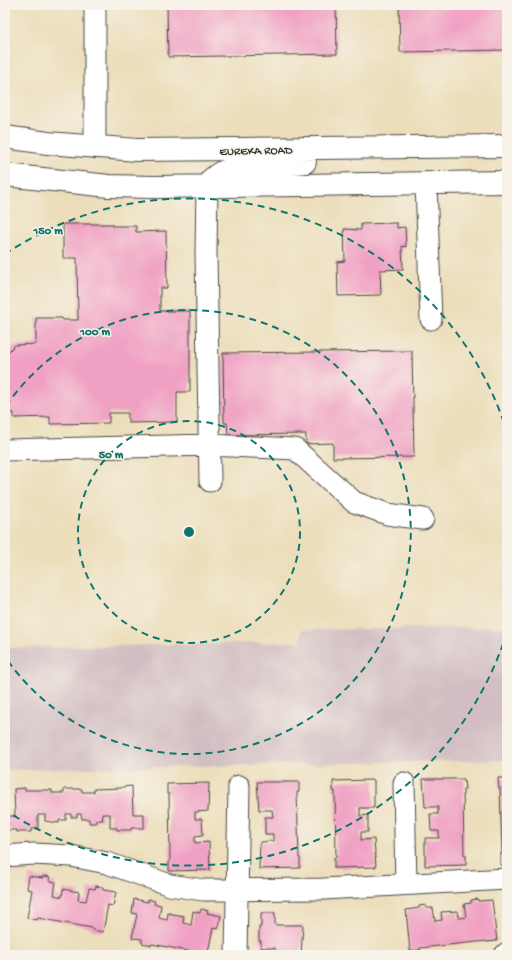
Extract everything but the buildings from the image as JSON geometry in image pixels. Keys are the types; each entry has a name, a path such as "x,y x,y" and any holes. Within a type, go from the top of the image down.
{"main road":[{"name":"EUREKA ROAD","path":"5,137 95,148 136,150 507,146"},
{"path":"207,186 217,175 236,168 327,160 378,148"},
{"path":"5,175 109,186 507,182"}],"lane":[{"path":"95,5 95,148"},
{"path":"426,184 431,319"},
{"path":"207,186 206,254 210,481"},
{"path":"5,450 210,445 295,450 354,502 387,514 423,518"},
{"path":"404,783 406,884"},
{"path":"236,955 239,786"},
{"path":"5,856 33,854 71,856 107,863 170,885 203,890 322,889 507,879"}],"shaded area":[{"path":"507,627 507,760 5,770 5,648 301,642 301,630"}]}
